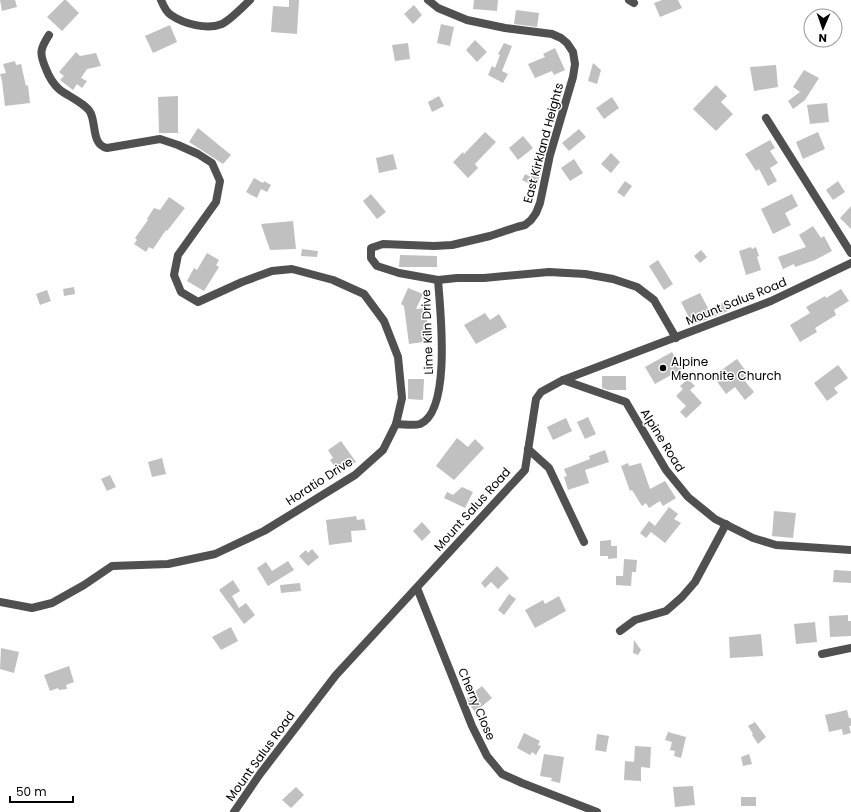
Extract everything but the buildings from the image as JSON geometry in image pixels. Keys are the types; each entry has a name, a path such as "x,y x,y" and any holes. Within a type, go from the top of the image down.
{"street":[{"path":"161,0 163,6 170,15 192,24 210,27 223,23 250,0"},
{"name":"East Kirkland Heights","path":"428,0 438,8 467,20 505,28 552,34 561,38 574,52 573,77 550,155 540,203 536,214 531,220 525,225 517,228 452,245 434,246 383,244 372,248 370,258 377,266 438,280 484,278 549,272 585,274 613,279 636,287 654,300 676,338"},
{"name":"Horatio Drive","path":"0,602 32,608 52,603 84,585 112,566 168,564 215,554 264,531 355,475 383,450 396,424 402,398 398,357 384,321 364,294 333,280 292,269 272,272 242,282 198,302 181,292 174,275 178,255 216,202 220,181 212,163 185,148 160,140 107,148 102,147 98,142 91,113 87,108 59,89 50,78 41,57 43,44 49,35"},
{"path":"766,118 851,253"},
{"name":"Mount Salus Road","path":"234,812 260,774 336,675 525,470 536,399 541,392 564,380 771,301 851,262"},
{"name":"Lime Kiln Drive","path":"396,424 420,424 429,418 436,402 441,384 442,347 438,280"},
{"name":"Alpine Road","path":"564,380 626,402 666,470 688,497 715,519 753,538 776,545 851,550"},
{"path":"528,450 549,468 584,542"},
{"path":"620,631 635,620 666,611 682,597 695,582 726,524"},
{"name":"Cherry Close","path":"417,588 472,726 487,756 502,774 597,812"},
{"path":"822,654 851,648"}],"place":[{"name":"Alpine Mennonite Church","path":"663,368"}]}
